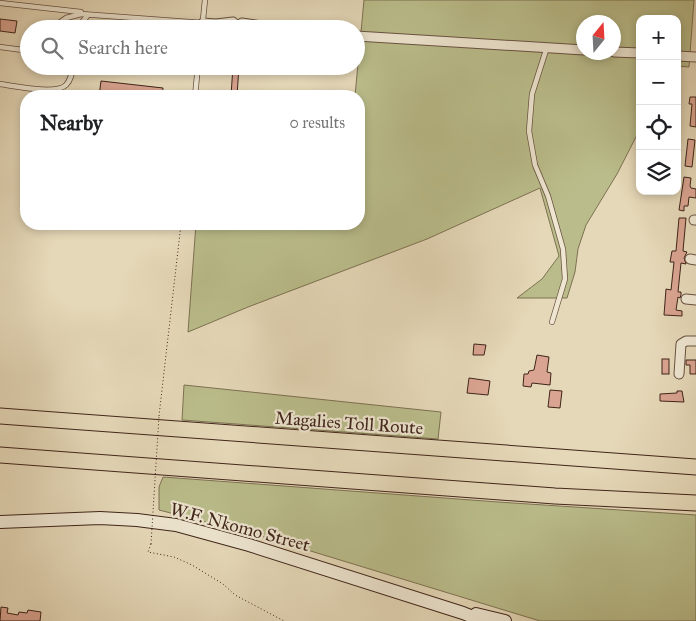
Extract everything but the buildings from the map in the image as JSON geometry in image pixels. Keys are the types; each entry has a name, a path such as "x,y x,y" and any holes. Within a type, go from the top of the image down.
{"highway":[{"name":"Magalies Toll Route","path":"0,416 696,467"},
{"path":"0,455 696,507"},
{"path":"560,458 696,458"},
{"path":"555,496 696,503"}],"main road":[{"name":"W.F. Nkomo Street","path":"0,522 100,518 176,525 249,545 483,621"},
{"name":"W.F. Nkomo Street","path":"463,613 472,613 505,621"}],"street":[{"path":"365,37 576,50"},
{"path":"621,52 636,53"},
{"path":"681,56 696,57"},
{"path":"686,299 696,300"},
{"path":"679,374 681,344 686,341 696,341"}],"lane":[{"path":"203,20 206,0"},
{"path":"0,3 11,2 147,20"},
{"path":"84,20 89,15"},
{"path":"63,20 66,18 101,15"},
{"path":"0,47 20,50"},
{"path":"547,48 532,94 529,131 534,165 548,196 563,249 565,279 552,322"},
{"path":"0,84 56,90 66,84 71,75"},
{"path":"196,90 197,75"}],"path":[{"path":"180,230 160,402 156,487 151,544 148,552 174,558 192,565 223,584 235,595 284,621"}],"green space":[{"path":"364,0 694,0 689,67 681,66 681,15 636,15 636,137 617,174 586,225 578,249 575,272 567,298 517,298 542,279 559,256 540,188 427,239 248,307 188,332 196,230 365,230 365,90 356,90 357,75 365,75 365,20 362,20"},
{"path":"184,385 441,412 438,439 182,420"},
{"path":"163,477 696,515 696,621 540,621 268,538 159,510 159,487"}]}
